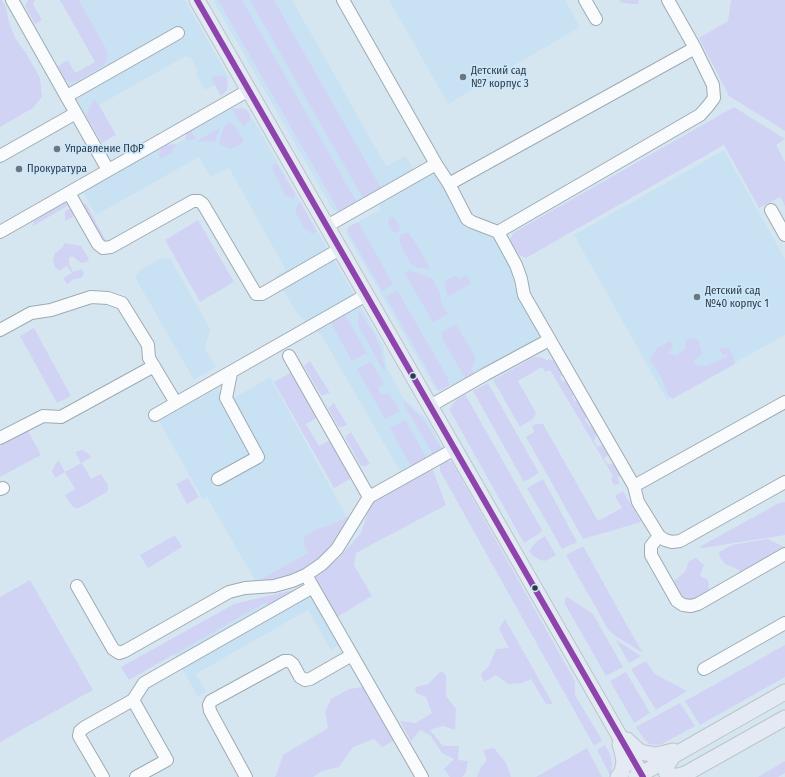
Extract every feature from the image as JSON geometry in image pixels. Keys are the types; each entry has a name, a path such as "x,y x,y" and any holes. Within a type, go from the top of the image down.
{"main road":[{"path":"197,0 611,721 640,776 785,692"},
{"path":"674,755 666,768 666,772 673,776 685,776 715,757 785,718"},
{"path":"611,721 632,746 640,752 656,755 671,752 711,734"},
{"path":"611,721 624,761 622,772 618,777"}],"lane":[{"path":"12,0 108,170"},
{"path":"343,0 467,218 472,222 498,232 516,265 521,279 524,295 634,486 638,502 659,536 672,542 680,541 785,482"},
{"path":"585,0 596,19"},
{"path":"498,232 700,115 714,98 713,86 695,48 668,0"},
{"path":"67,96 178,33"},
{"path":"449,184 695,48"},
{"path":"0,232 249,90"},
{"path":"0,156 76,113"},
{"path":"327,226 436,164"},
{"path":"69,193 98,244 103,248 111,247 193,201 199,200 204,204 256,294 262,294 340,249"},
{"path":"771,210 785,234"},
{"path":"155,415 366,295"},
{"path":"0,330 31,313 51,310 91,297 108,298 122,302 148,345 149,358 176,403"},
{"path":"430,406 549,340"},
{"path":"289,356 369,496"},
{"path":"0,438 44,416 61,417 154,366"},
{"path":"218,479 258,457 226,398 230,373"},
{"path":"634,486 785,402"},
{"path":"77,586 113,649 119,653 126,651 229,592 245,588 274,586 306,575 322,564 338,549 369,496 455,449"},
{"path":"659,536 651,546 651,555 678,601 683,605 691,606 698,604 785,554"},
{"path":"306,575 422,777"},
{"path":"103,777 79,736 80,731 133,700 144,683 313,587"},
{"path":"704,669 785,623"},
{"path":"246,777 210,711 209,705 211,702 284,661 289,661 300,677 305,680 310,679 352,655"},
{"path":"133,700 167,760 136,777"}],"shaded area":[{"path":"0,0 2,0 6,8 15,38 26,53 40,78 42,97 33,108 0,127"},
{"path":"28,0 36,0 33,4 42,20 35,24 25,6"},
{"path":"60,0 79,0 108,53 107,59 103,66 77,81 72,82 65,80 58,66 68,60 75,73 95,62"},
{"path":"79,0 185,0 230,80 223,76 211,78 215,85 205,90 196,73 198,72 191,58 186,56 99,105 94,100 86,116 65,80 69,82 77,81 107,50"},
{"path":"213,0 292,0 386,166 406,156 414,171 339,213 333,210"},
{"path":"218,0 242,0 356,201 339,211"},
{"path":"250,0 274,0 381,188 363,198"},
{"name":"Детский сад №7 корпус 3","path":"389,0 565,0 580,27 448,104"},
{"path":"620,0 639,0 638,4 630,4 620,2"},
{"path":"731,0 785,0 785,131 729,96 699,38 728,21"},
{"path":"219,75 226,77 228,83 227,90 221,96 211,78"},
{"path":"94,99 116,135 102,143 86,116"},
{"path":"734,107 785,139 776,145 785,162 785,206 780,197 759,208 724,145 526,258 519,255 510,240 513,233"},
{"path":"233,108 241,108 248,111 383,345 387,368 404,399 426,418 443,448 440,452 402,475 322,336 298,315 275,276 286,270 229,168 211,177 199,157 96,215 83,192 166,145 177,144 185,139 187,133"},
{"path":"232,109 245,109 250,115 250,120 243,127"},
{"path":"229,123 235,126 244,142 231,149 221,145 219,142 224,127"},
{"path":"220,128 215,142 197,141"},
{"path":"191,131 196,139 185,139 187,133"},
{"path":"176,144 171,153 160,159 159,154 161,148 166,145"},
{"name":"Детский сад №40 корпус 1","path":"724,150 785,259 785,335 667,400 574,235"},
{"path":"276,163 295,193 294,199 285,195 272,168 273,164"},
{"path":"432,173 438,174 477,227 484,234 494,239 514,274 514,287 541,336 466,380 439,391 435,389 346,233 348,227 380,210 380,205 382,203"},
{"path":"300,201 317,232 312,234 304,228 296,213 296,208"},
{"path":"64,203 69,205 33,226 34,221"},
{"path":"81,203 86,204 109,246 105,245"},
{"path":"71,208 74,212 73,217 65,221 65,211"},
{"path":"389,217 394,217 400,227 399,232 396,233 392,231 388,223"},
{"path":"198,220 234,282 200,302 165,240"},
{"path":"358,222 393,284 382,291 347,230 348,227"},
{"path":"408,232 430,269 418,268 411,264 399,242 400,235"},
{"path":"65,243 81,246 89,259 87,262 81,263 72,256 69,258 69,264 73,272 82,269 84,274 81,278 74,279 67,284 63,278 72,273 67,266 59,271 55,267 53,260 55,253 62,248"},
{"path":"170,258 210,329 205,349 216,367 194,380 135,277 140,270 159,259"},
{"path":"408,270 432,278 440,293 441,302 448,314 433,322 405,274"},
{"path":"456,275 459,279 467,275 470,284 448,297 444,282"},
{"path":"397,290 448,378 449,386 439,391 386,297"},
{"path":"359,311 374,333 382,352 381,354 386,372 382,368 358,325"},
{"path":"345,315 367,353 352,361 331,323"},
{"path":"454,325 457,326 475,356 474,365 471,368 475,375 466,380 442,338 442,332"},
{"path":"34,328 71,396 57,403 20,336"},
{"path":"695,338 700,342 700,348 703,354 693,361 696,365 705,366 727,357 728,354 722,355 720,348 728,348 732,353 735,364 672,399 668,394 660,375 650,360 657,348 670,341 673,345 672,349 668,353 676,355 685,349 687,339"},
{"path":"534,357 540,357 548,361 548,359 558,362 566,374 560,377 562,381 571,383 576,391 572,397 575,401 581,400 588,413 585,420 589,426 598,429 594,441 597,447 607,443 612,451 604,459 608,464 619,463 624,472 618,477 619,484 614,485 611,479 613,476 550,370 545,372 542,367 518,381 536,413 533,419 520,427 493,380"},
{"path":"310,361 330,393 321,395 304,366"},
{"path":"371,361 384,384 378,388 381,395 389,393 400,411 385,419 357,369"},
{"path":"292,372 318,417 306,424 319,446 330,440 352,478 334,488 274,382"},
{"path":"270,377 347,517 330,525 316,529 308,553 256,582 207,497 203,500 159,421 218,388 222,396 232,399"},
{"path":"488,383 539,473 524,482 473,391"},
{"path":"465,394 542,530 540,533 524,543 449,409 456,400"},
{"path":"402,401 423,419 442,449 434,456"},
{"path":"334,403 347,425 342,427 338,426 328,408"},
{"path":"405,420 426,457 411,466 390,428"},
{"path":"536,424 543,424 598,521 622,508 615,496 623,491 641,522 583,539 526,437 534,432 532,426"},
{"path":"28,431 41,455 0,477 0,446"},
{"path":"351,432 370,464 361,466 345,437"},
{"path":"82,450 88,453 91,457 82,463 91,479 101,474 108,485 107,492 79,508 75,508 65,495 75,489 65,472 81,463 75,452"},
{"path":"59,461 65,472 55,478 52,471 56,463"},
{"path":"443,461 452,462 575,681 575,695 602,740 599,743 595,745 593,744 440,471 440,466"},
{"path":"433,470 446,505 356,553 354,565 372,596 337,617 314,578 338,559 361,533 371,503 413,478"},
{"path":"188,478 199,497 187,504 176,484"},
{"path":"543,479 577,542 562,549 527,488"},
{"path":"785,502 785,535 702,548 699,547 779,503"},
{"path":"350,516 350,522 336,543 327,553 301,573 274,581 256,582 308,553 303,543 305,536 316,529 330,525"},
{"path":"175,535 182,547 148,568 140,555"},
{"path":"545,536 556,555 545,561 532,555 529,551 537,541"},
{"path":"767,539 785,547 785,550 743,573 725,564 720,558 719,552 732,545"},
{"path":"583,546 643,653 614,635 608,629 566,555"},
{"path":"696,558 704,565 700,576 708,580 709,589 707,595 692,601 682,597 674,581 685,572 689,561"},
{"path":"30,580 93,690 0,742 0,597"},
{"path":"305,587 317,600 341,644 331,650 308,610 196,674 206,692 198,697 174,654 263,604 274,605"},
{"path":"305,587 273,605 263,604 129,680 121,667 234,604"},
{"path":"565,597 569,598 593,614 623,667 606,676 565,604"},
{"path":"505,619 553,704 546,704 531,679 522,683 508,684 496,675 484,682 481,674 489,666 496,649 509,648 499,629"},
{"path":"616,640 641,656 629,663"},
{"path":"785,645 785,677 700,725 685,701"},
{"path":"646,661 655,674 687,691 656,710 631,669"},
{"path":"441,671 446,675 446,696 456,709 455,730 443,726 430,730 443,746 459,746 458,760 468,761 466,772 462,777 450,777 444,769 454,759 442,753 430,735 420,730 411,741 400,721 416,723 432,713 426,697 416,693 415,687 428,684"},
{"path":"626,672 650,713 634,723 610,681"},
{"path":"363,687 394,741 382,747 374,739 353,747 339,767 322,771 313,777 274,777 276,776 283,755 328,728 325,712 331,699 349,689"},
{"path":"680,703 695,726 662,744 649,744 636,727"},
{"path":"605,745 611,756 611,777 597,750"},
{"path":"494,748 506,763 511,777 477,777 481,767 487,760 483,750"},
{"path":"587,748 602,777 536,777"},
{"path":"785,761 785,773 778,777 758,777"}],"transit line":[{"path":"197,0 643,777"}],"place":[{"name":"Детский сад №7 корпус 3","path":"463,77"},
{"name":"Управление ПФР","path":"57,149"},
{"name":"Прокуратура","path":"19,169"},
{"name":"Детский сад №40 корпус 1","path":"697,297"}]}
